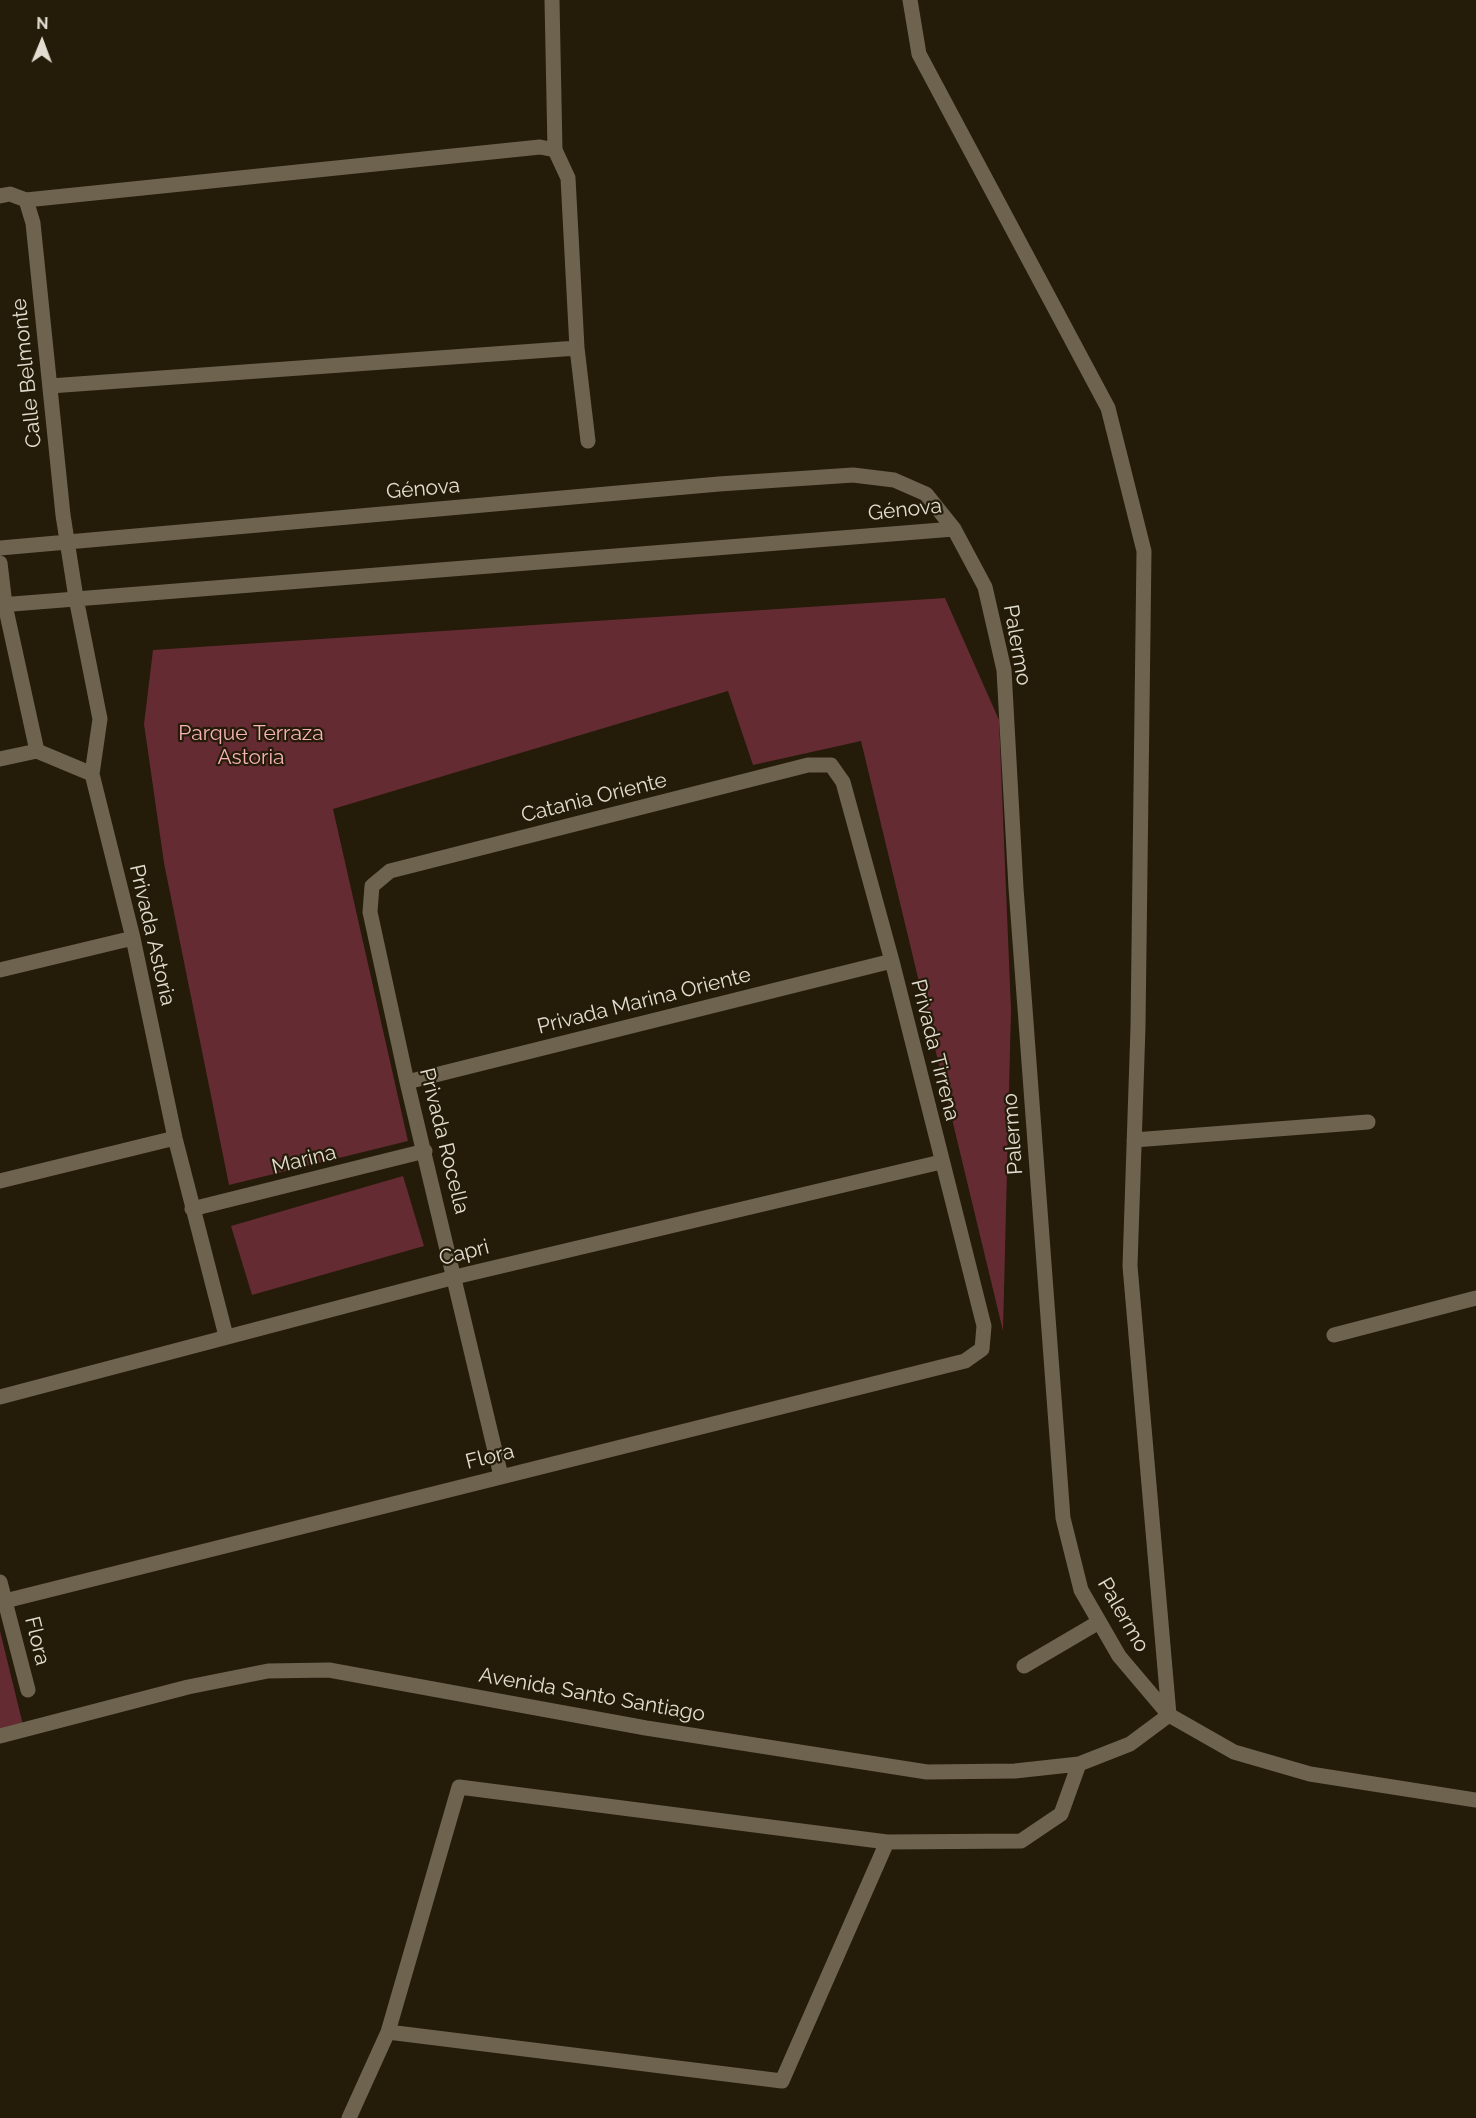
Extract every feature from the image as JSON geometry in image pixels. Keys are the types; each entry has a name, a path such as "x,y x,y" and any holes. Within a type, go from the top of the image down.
{"street":[{"path":"552,0 555,150 568,178 577,348 588,441"},
{"path":"910,0 919,54 1108,408 1144,551 1138,1027 1130,1266 1169,1715 1234,1752 1310,1774 1476,1800"},
{"path":"0,196 10,194 26,200 540,147 555,150"},
{"name":"Calle Belmonte","path":"26,200 33,223 67,542"},
{"path":"50,386 577,348"},
{"name":"Génova","path":"0,548 853,475 894,480 926,494 954,529"},
{"name":"Génova","path":"3,605 954,529"},
{"name":"Palermo","path":"954,529 985,587 1004,670 1016,888 1064,1518 1081,1590 1119,1656 1169,1715"},
{"name":"Privada Astoria","path":"67,542 100,719 92,774 133,938 175,1138 226,1336"},
{"path":"0,563 3,605 37,751"},
{"path":"0,759 37,751 92,774"},
{"name":"Catania Oriente","path":"372,886 390,871 808,765 831,765"},
{"name":"Privada Tirrena","path":"831,765 843,782 892,961 984,1326 982,1349"},
{"name":"Privada Rocella","path":"372,886 370,912 407,1082 501,1476"},
{"path":"0,970 133,938"},
{"name":"Privada Marina Oriente","path":"407,1082 892,961"},
{"path":"1134,1140 1368,1122"},
{"path":"0,1181 175,1138"},
{"name":"Marina","path":"192,1209 425,1151"},
{"name":"Capri","path":"0,1397 455,1277 941,1162"},
{"path":"1334,1335 1476,1298"},
{"name":"Flora","path":"5,1601 965,1361 982,1349"},
{"name":"Flora","path":"0,1582 28,1690"},
{"path":"1024,1666 1100,1622"},
{"name":"Avenida Santo Santiago","path":"0,1736 188,1688 268,1671 328,1670 646,1728 927,1772 1015,1771 1079,1764 1130,1744 1169,1715"},
{"path":"349,2118 388,2032 459,1787 887,1842 1021,1841 1061,1814 1079,1764"},
{"path":"388,2032 782,2080 887,1842"}],"green space":[{"name":"Parque Terraza Astoria","path":"945,598 999,720 1011,1010 1003,1331 861,741 753,765 728,691 333,809 408,1141 229,1185 164,863 144,724 153,650"},
{"path":"403,1176 424,1246 252,1295 231,1226"},
{"path":"0,1631 23,1725 0,1730"}]}
